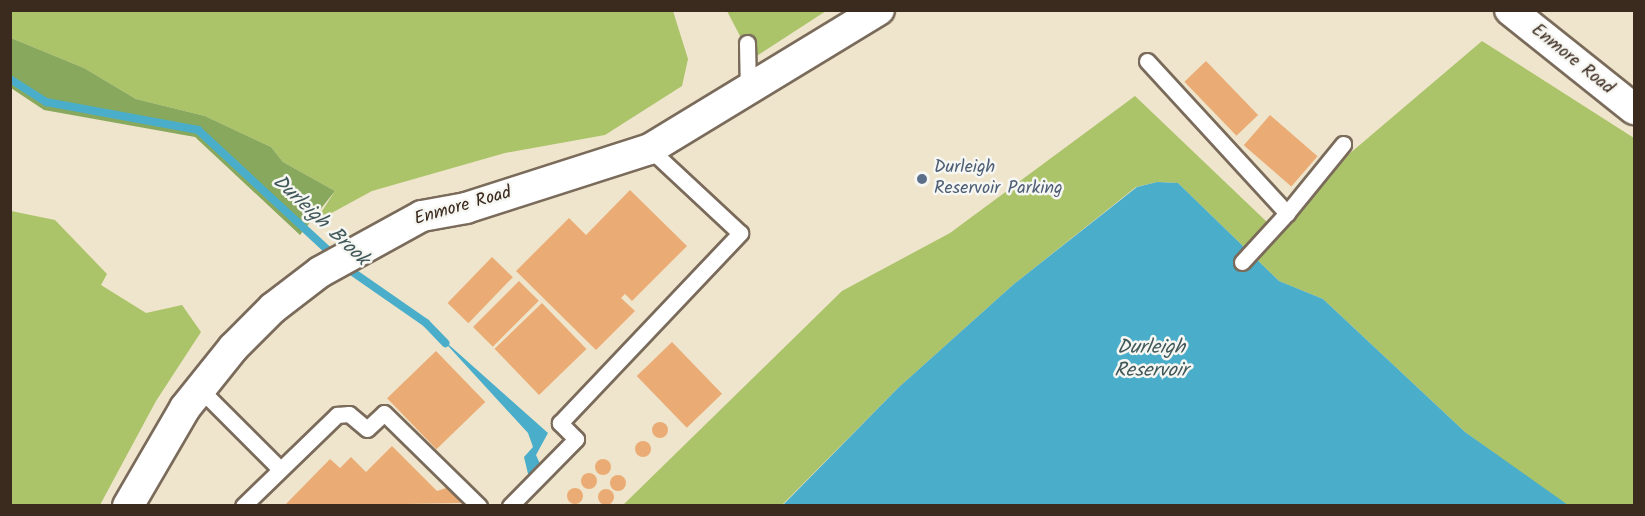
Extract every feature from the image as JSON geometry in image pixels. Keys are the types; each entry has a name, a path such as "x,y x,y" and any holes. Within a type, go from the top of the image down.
{"street":[{"name":"Enmore Road","path":"128,506 200,389 273,308 320,272 422,216 466,208 650,149 748,92 879,10"},
{"name":"Enmore Road","path":"1510,10 1635,109"}],"lane":[{"path":"747,43 748,92"},
{"path":"1147,61 1287,213"},
{"path":"1242,262 1287,213 1343,144"},
{"path":"510,506 576,439 560,423 740,233 650,149"},
{"path":"200,389 280,469"},
{"path":"243,506 337,415 349,414 367,429 384,413 479,506"}],"green space":[{"path":"10,11 673,11 688,59 682,86 605,135 505,153 372,191 315,222 335,191 283,162 271,147 205,116 136,99 84,68 11,38"},
{"path":"727,11 826,11 752,59"},
{"path":"11,38 84,68 136,99 205,116 271,147 283,162 335,191 300,235 195,137 44,110 11,88"},
{"path":"1482,41 1634,138 1634,505 1568,505 1551,495 1465,432 1323,299 1279,281 1178,183 1157,182 1136,187 1014,284 898,388 782,505 622,506 842,291 950,233 1135,96 1268,223"},
{"path":"11,211 55,220 107,274 101,285 146,313 182,305 201,332 156,401 100,505 11,505"}],"water":[{"name":"Durleigh Reservoir","path":"1157,182 1178,183 1279,281 1323,299 1465,432 1568,505 782,506 898,388 1014,284 1137,187"},
{"path":"439,336 548,433 536,455 541,466 529,478 524,457 533,447 528,433"}],"building":[{"path":"1206,61 1258,115 1237,136 1184,82"},
{"path":"1270,115 1318,156 1291,187 1244,145"},
{"path":"630,190 687,246 632,301 625,294 621,298 635,311 596,350 516,271 569,218 586,235"},
{"path":"492,257 513,277 468,323 448,303"},
{"path":"519,281 539,301 493,347 473,327"},
{"path":"542,303 586,349 539,395 495,349"},
{"path":"672,342 722,394 687,428 637,376"},
{"path":"436,351 485,402 436,449 387,398"},
{"path":"657,422 663,422 668,430 666,436 657,438 652,433 652,427"},
{"path":"640,441 646,441 651,449 649,455 640,457 635,452 635,446"},
{"path":"392,446 437,491 449,487 466,503 284,506 330,459 340,468 351,457 366,472"},
{"path":"603,459 611,467 603,475 595,467"},
{"path":"589,473 597,481 589,489 581,481"},
{"path":"618,475 626,483 618,491 610,483"},
{"path":"575,488 583,496 575,504 567,496"},
{"path":"606,489 614,497 606,505 598,497"}],"waterway":[{"name":"Durleigh Brook","path":"10,79 46,102 198,130 335,257"},
{"name":"Durleigh Brook","path":"344,266 426,323 445,343"}],"place":[{"name":"Durleigh Reservoir Parking","path":"922,179"}]}
